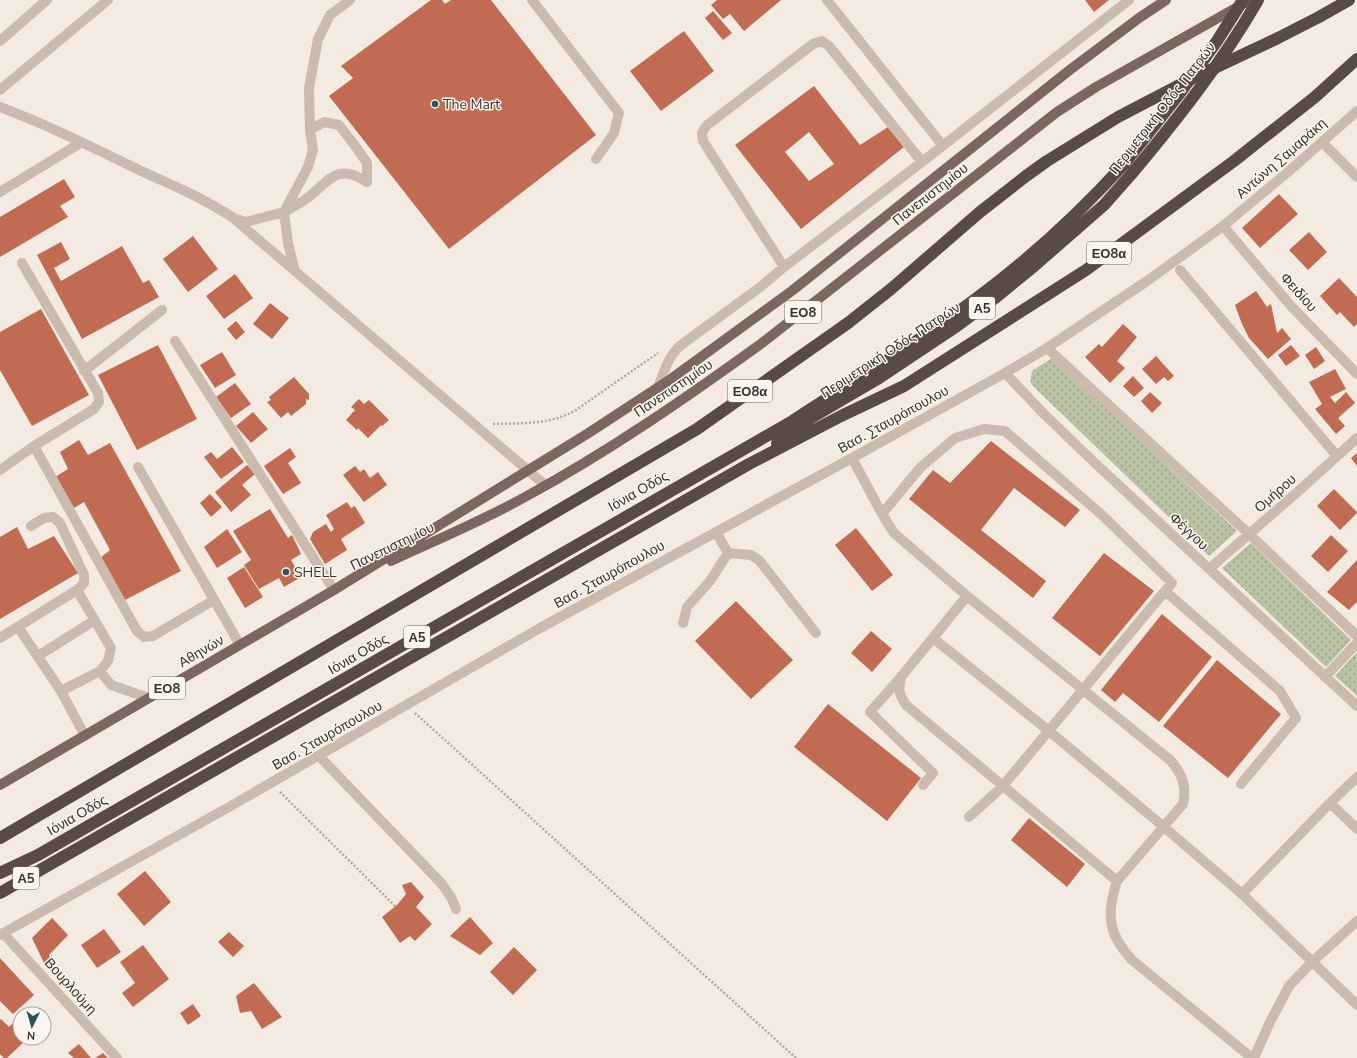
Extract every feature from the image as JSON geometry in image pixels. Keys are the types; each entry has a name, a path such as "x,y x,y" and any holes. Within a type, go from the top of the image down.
{"highway":[{"name":"Περιμετρική Οδός Πατρών","path":"831,395 903,350 956,314 987,290 1059,229 1104,186 1124,164 1180,93 1217,41 1243,0"},
{"name":"Περιμετρική Οδός Πατρών","path":"749,464 810,419 878,378 995,298 1104,205 1134,171 1197,92 1227,50 1258,0"},
{"name":"Ιόνια Οδός","path":"0,838 696,429 848,324 980,212 1047,161 1135,107 1186,81 1285,35 1348,0"},
{"name":"ΕΟ8α","path":"749,464 841,416 904,386 1075,278 1190,195 1234,161 1315,97 1357,59"},
{"name":"Ιόνια Οδός","path":"0,873 38,856 292,710 674,488 791,422 831,395"},
{"name":"Ιόνια Οδός","path":"0,893 749,464"}],"main road":[{"name":"Πανεπιστημίου","path":"334,590 658,388 799,285 1071,69 1139,18 1166,0"},
{"name":"Πανεπιστημίου","path":"334,590 386,563 477,521 545,485 647,423 745,356 838,285 1057,112 1103,83 1250,0"},
{"name":"Αθηνών","path":"0,786 334,590"}],"street":[{"path":"0,41 47,0"},
{"path":"0,90 108,0"},
{"path":"295,271 288,243 284,212 308,167 313,150 310,130 309,88 318,39 330,15 350,0"},
{"path":"532,0 618,113 614,133 596,159"},
{"path":"827,0 942,146"},
{"path":"658,388 666,364 674,351 922,162 1130,0"},
{"path":"784,267 703,141 702,133 706,126 813,44 822,41 829,46 922,162"},
{"path":"0,107 29,118 82,142 208,203 232,217 545,485"},
{"name":"Αντώνη Σαμαράκη","path":"1223,226 1357,111"},
{"path":"232,217 246,222 284,212 306,199 331,176 347,173 358,176 367,182 367,163 339,125 324,122 310,130"},
{"path":"0,192 82,142"},
{"path":"1322,142 1357,177"},
{"name":"Βασ. Σταυρόπουλου","path":"2,934 271,784 534,631 1005,373 1047,348 1156,274 1223,226"},
{"name":"Φειδίου","path":"1223,226 1292,306 1357,374"},
{"path":"0,470 34,446 94,409 99,402 98,393 22,263"},
{"path":"1180,270 1337,456"},
{"path":"84,371 162,310"},
{"path":"175,340 334,590"},
{"path":"1047,348 1250,534 1357,636"},
{"name":"Φέγγου","path":"1005,373 1048,418 1357,706"},
{"path":"882,514 920,468 955,438 984,429 1005,431 1102,515 1172,583 1002,787 969,817"},
{"name":"Ομήρου","path":"1209,569 1306,485 1357,438"},
{"path":"34,446 137,631 144,637 153,636 214,600"},
{"path":"852,458 882,514 894,532 966,596 1170,760 1180,773 1184,784 1185,795 1183,804 1117,881 1112,898 1111,920 1114,936 1121,948 1132,960 1253,1058 1289,986 1312,962 1357,922"},
{"path":"138,467 240,645"},
{"path":"0,638 77,590 84,583 84,575 60,523 53,517 44,518 31,526"},
{"path":"716,532 728,553"},
{"path":"683,623 687,607 710,581 728,553"},
{"path":"728,553 751,555 759,560 816,633"},
{"path":"61,691 100,671 108,661 110,648 77,590"},
{"path":"1165,591 1280,691 1296,718 1241,784"},
{"path":"923,785 933,773 870,712 901,677 966,596"},
{"path":"38,656 95,620"},
{"path":"18,627 61,691 85,736"},
{"path":"933,638 1164,827 1242,894 1357,1005"},
{"path":"1325,677 1357,643"},
{"path":"100,671 111,685 149,698"},
{"path":"901,677 899,689 900,696 906,705 1002,787 1117,881"},
{"path":"319,756 442,884 452,899 456,909"},
{"path":"1242,894 1330,802 1357,777"},
{"path":"1330,802 1357,829"},
{"name":"Βουρλούμη","path":"2,934 117,1058"}],"path":[{"path":"493,424 545,422 562,418 576,410 662,350"},
{"path":"406,705 796,1058"},
{"path":"271,784 395,906"}],"green space":[{"path":"1052,358 1237,531 1209,556 1033,386 1030,381 1032,371"},
{"path":"1251,543 1351,640 1326,667 1222,568"},
{"path":"1357,652 1357,696 1335,676"}],"building":[{"path":"431,0 442,0 445,4 451,0 491,0 596,135 449,249 329,96 353,78 341,66"},
{"path":"717,0 781,0 744,31 730,14 723,19 711,5"},
{"path":"1085,0 1109,0 1094,12"},
{"path":"713,11 732,33 723,40 705,18"},
{"path":"684,31 714,71 661,111 630,71"},
{"path":"814,86 860,145 888,127 904,147 801,229 735,145","holes":["809,132 834,164 809,181 785,152"]},
{"path":"64,179 75,197 60,206 68,217 0,257 0,217"},
{"path":"1279,194 1298,214 1260,248 1242,228"},
{"path":"1309,232 1327,252 1308,270 1289,250"},
{"path":"193,236 218,269 188,292 163,259"},
{"path":"61,242 70,259 54,268 61,281 122,246 143,283 149,280 159,297 82,339 37,255"},
{"path":"235,274 253,298 224,319 206,296"},
{"path":"1339,278 1357,297 1357,324 1354,327 1340,312 1337,315 1320,296"},
{"path":"1256,291 1267,307 1271,304 1277,333 1282,328 1291,339 1268,359 1249,338 1235,305"},
{"path":"270,303 289,318 272,339 253,324"},
{"path":"41,309 89,395 32,426 0,370 0,332"},
{"path":"236,321 245,332 236,340 227,329"},
{"path":"1123,324 1137,337 1117,361 1125,368 1110,383 1085,357 1099,344 1102,347"},
{"path":"158,345 197,419 137,450 98,375"},
{"path":"1291,345 1300,356 1286,366 1278,355"},
{"path":"1316,347 1325,361 1314,369 1305,355"},
{"path":"222,352 236,375 215,388 200,365"},
{"path":"1156,356 1174,376 1168,381 1164,377 1156,384 1142,369"},
{"path":"1335,369 1346,389 1330,397 1335,403 1346,392 1355,403 1338,418 1345,426 1336,434 1315,409 1322,404 1309,382"},
{"path":"1133,376 1144,388 1134,397 1123,386"},
{"path":"294,377 309,394 309,400 306,399 306,404 291,416 288,412 281,418 267,402 271,400 269,397"},
{"path":"235,383 251,404 231,418 216,397"},
{"path":"1150,392 1162,403 1152,413 1141,401"},
{"path":"359,399 364,404 369,400 389,420 382,426 381,425 368,438 358,428 357,430 346,420 355,410 351,407"},
{"path":"253,412 268,429 251,443 236,426"},
{"path":"79,440 88,455 110,443 181,571 125,600 100,558 110,550 84,502 74,508 55,477 68,469 60,452"},
{"path":"991,441 1080,510 1065,527 1014,488 981,530 1046,581 1033,598 909,499 933,470 950,483"},
{"path":"232,447 244,462 221,479 204,457 211,452 217,459"},
{"path":"290,448 296,457 288,463 301,483 283,494 264,466"},
{"path":"1357,453 1357,466 1351,458"},
{"path":"247,465 255,474 242,485 251,495 231,512 215,492"},
{"path":"355,466 360,472 364,469 370,478 378,472 387,485 364,502 343,475"},
{"path":"1334,489 1357,512 1340,530 1317,506"},
{"path":"210,494 222,507 211,517 200,503"},
{"path":"347,502 351,508 355,506 365,523 341,539 347,550 325,564 310,539 313,532 326,524 331,532 334,529 326,515"},
{"path":"270,509 288,538 292,535 301,554 291,560 301,577 284,587 279,578 259,589 244,565 251,560 233,531"},
{"path":"17,527 28,549 54,536 78,573 0,619 0,537"},
{"path":"856,528 893,575 872,591 835,545"},
{"path":"227,529 242,552 217,568 204,547"},
{"path":"1331,535 1348,551 1328,572 1311,556"},
{"path":"1104,553 1154,591 1100,656 1052,618"},
{"path":"1357,560 1357,602 1349,610 1327,592"},
{"path":"244,567 263,597 245,608 227,578"},
{"path":"736,601 793,660 751,699 695,641"},
{"path":"1162,614 1212,657 1159,722 1123,693 1115,702 1101,690"},
{"path":"871,631 892,649 872,672 851,653"},
{"path":"1217,660 1281,714 1228,778 1163,726"},
{"path":"828,704 921,778 887,821 794,747"},
{"path":"1029,818 1085,864 1067,887 1011,840"},
{"path":"145,871 171,902 144,926 117,894"},
{"path":"411,882 424,897 416,907 432,924 415,941 410,936 400,943 382,917 397,905 406,894 402,885"},
{"path":"470,917 493,943 480,955 450,936"},
{"path":"52,918 68,935 49,955 55,968 45,965 32,938"},
{"path":"104,929 121,952 97,968 81,945"},
{"path":"229,932 244,946 233,957 218,942"},
{"path":"143,945 169,979 133,1007 122,993 135,983 120,962"},
{"path":"514,947 537,970 513,995 490,972"},
{"path":"0,958 34,995 22,1006 12,1006 12,1013 0,1001"},
{"path":"254,983 282,1017 262,1029 251,1011 240,1013 236,996"},
{"path":"193,1004 201,1016 188,1025 180,1013"},
{"path":"1,1019 9,1027 12,1024 12,1046 20,1046 7,1058 4,1058 0,1054"},
{"path":"79,1044 91,1058 74,1058 68,1053"},
{"path":"103,1053 108,1058 95,1058"}],"place":[{"name":"The Mart","path":"435,104"},
{"name":"SHELL","path":"286,572"}]}
